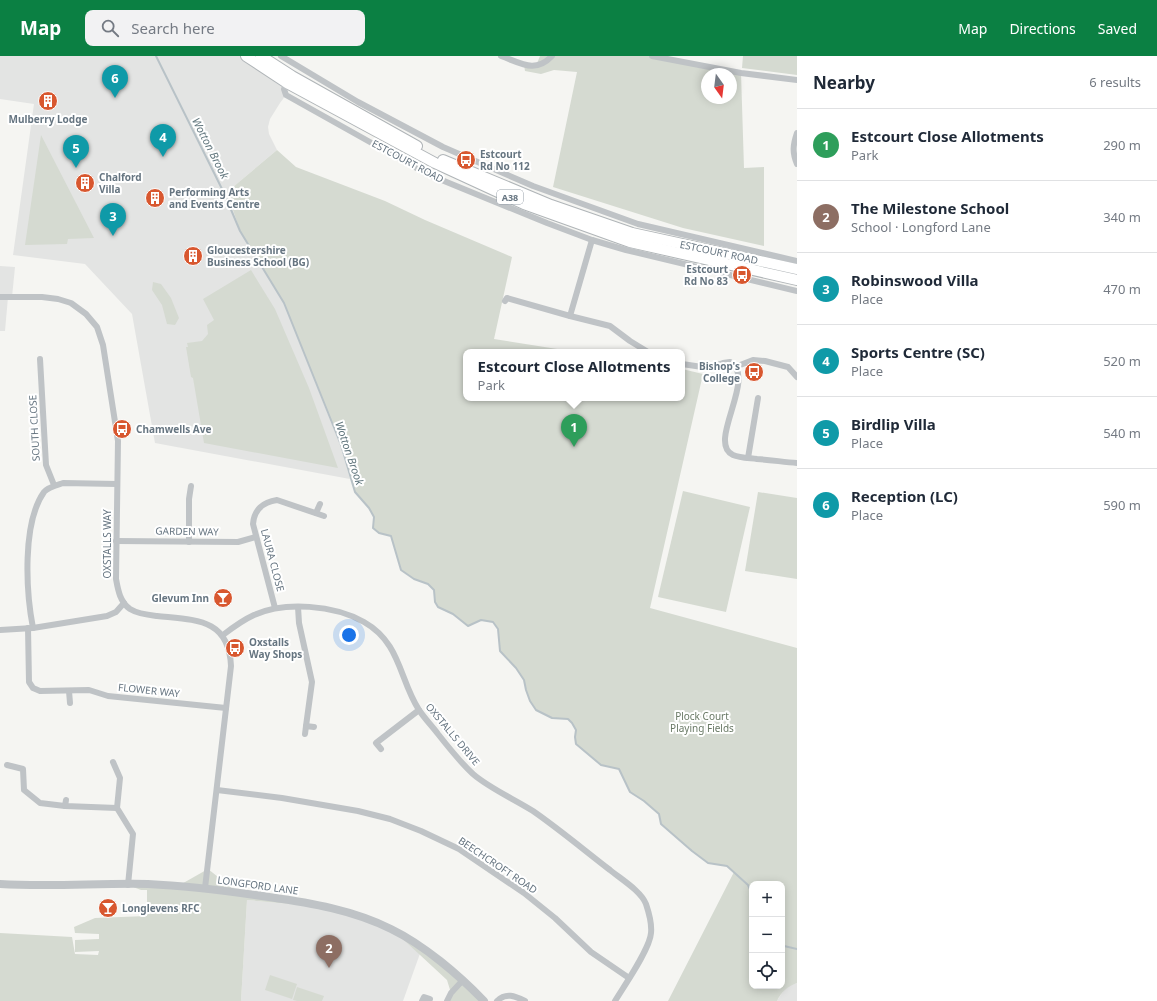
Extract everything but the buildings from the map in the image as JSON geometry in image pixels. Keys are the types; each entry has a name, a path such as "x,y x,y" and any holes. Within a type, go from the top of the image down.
{"main road":[{"name":"ESTCOURT ROAD","path":"246,56 287,82 435,163 524,204 548,218 628,246 797,280"},
{"name":"ESTCOURT ROAD","path":"261,56 292,76 439,158 528,196 632,233 797,269"}],"street":[{"name":"ESTCOURT ROAD","path":"281,56 358,102 443,147 533,186 638,224 797,261"},
{"path":"501,56 524,65 536,66 545,63 552,56"},
{"path":"652,56 669,58 741,73 797,80"},
{"path":"797,133 793,144 793,155 797,164"},
{"path":"528,196 533,186"},
{"name":"ESTCOURT ROAD","path":"548,218 592,240 628,246 797,291"},
{"path":"570,316 592,240"},
{"name":"OXSTALLS WAY","path":"0,297 42,297 58,299 71,303 86,314 97,327 104,345 118,441 116,579 118,590 124,603"},
{"path":"506,298 610,326 643,349"},
{"name":"SOUTH CLOSE","path":"40,358 44,369 46,465 54,485"},
{"path":"735,366 758,360 788,367 797,377"},
{"path":"685,364 709,368 727,362 735,366 738,374 736,396 726,432 726,449 733,455 748,458 797,463"},
{"path":"748,458 758,398"},
{"path":"54,485 63,483 117,484"},
{"name":"FLOWER WAY","path":"54,485 45,491 36,508 29,540 27,578 31,628 29,682 33,688 40,691 88,690 108,696 226,708"},
{"path":"189,542 189,499 191,486"},
{"name":"LAURA CLOSE","path":"275,608 253,524 256,512 264,504 277,500 324,516"},
{"path":"316,513 320,504"},
{"name":"GARDEN WAY","path":"116,541 238,542 256,536"},
{"path":"0,630 31,628 107,616 116,612 124,603 130,609 144,614 199,621 209,625 223,636 229,650 231,666 205,888"},
{"path":"298,607 299,623 312,682 305,734"},
{"name":"OXSTALLS DRIVE","path":"223,636 253,615 275,608 298,607 324,608 345,614 363,621 378,632 391,648 419,710 461,762 474,775 550,824 633,888 645,902 651,920 651,934 647,948 616,1001"},
{"path":"69,690 70,703"},
{"path":"381,749 376,743 419,710"},
{"path":"306,726 314,727"},
{"path":"113,762 120,778 117,808 133,834 128,885"},
{"path":"7,765 23,769 30,768"},
{"path":"23,769 22,791 40,803 65,803 117,808"},
{"name":"BEECHCROFT ROAD","path":"217,790 282,798 358,811 390,819 459,849 524,893 555,918 591,952 629,978"},
{"name":"LONGFORD LANE","path":"0,884 147,884 205,888 298,901 334,908 392,929 422,948 463,980 484,1001"},
{"path":"447,1001 451,993 463,980"},
{"path":"417,994 425,999"},
{"path":"497,1001 508,995 516,996 525,1001"}],"shaded area":[{"path":"0,56 246,56 287,83 286,95 270,119 268,127 269,134 277,150 227,192 240,231 284,303 340,445 350,479 155,443 132,314 85,264 13,255 34,104 0,99"},
{"path":"0,266 15,267 12,297 8,297 5,331 0,331"},
{"path":"247,900 334,908 365,918 422,948 403,1001 241,1001"},
{"path":"797,983 797,1001 777,1001 786,987"}],"green space":[{"path":"540,56 652,56 715,68 701,68 701,104 737,104 737,72 741,73 744,168 764,167 764,246 683,228 553,187 577,72 554,70 541,74 525,71 524,65 536,66"},
{"path":"743,56 797,56 797,75 742,68"},
{"path":"41,135 94,238 68,239 67,244 25,245"},
{"name":"Plock Court Playing Fields","path":"277,150 296,167 385,201 425,220 512,257 494,339 557,349 463,349 463,401 685,401 685,370 703,374 650,608 797,648 797,983 785,990 777,1001 668,1001 734,872 727,866 708,863 661,824 659,814 644,801 630,792 619,769 601,765 576,744 576,730 568,719 552,718 536,710 530,701 524,680 516,668 500,651 498,629 493,622 481,620 468,626 453,614 438,607 435,602 434,590 428,584 414,579 401,570 391,536 379,533 373,528 374,517 369,508 355,492 341,445 284,303 240,231 227,192"},
{"path":"251,270 275,309 309,388 338,468 204,443 193,378 191,377 186,347 188,347 187,343 202,341 208,334 207,325 214,320 203,299"},
{"path":"153,282 161,284 171,298 179,318 175,325 167,324 162,305 152,290"},
{"path":"683,491 750,507 726,612 658,597"},
{"path":"758,492 797,498 797,579 745,571"},
{"path":"208,869 237,892 334,908 247,900 241,1001 0,1001 0,933 72,937 75,954 98,955 99,951 75,952 75,940 99,939 99,934 75,933 74,927 95,918 147,916 147,890 141,890 128,885 178,886"},
{"path":"392,929 422,948 484,1001 447,1001 451,993 447,980"},
{"path":"270,975 297,984 292,999 265,990"},
{"path":"297,987 324,996 322,1001 293,1000"}],"waterway":[{"name":"Wotton Brook","path":"156,56 224,193 240,231 284,303 341,445 355,492 369,508 374,517 373,528 379,533 391,536 401,570 414,579 428,584 434,590 435,602 438,607 453,614 468,626 481,620 493,622 498,629 500,651 516,668 524,680 530,701 536,710 552,718 568,719 576,730 576,744 601,765 619,769 630,792 644,801 659,814 661,824 708,863 727,866 749,887"},
{"name":"Wotton Brook","path":"785,946 797,949"}],"place":[{"name":"Reception (LC)","path":"115,98"},
{"name":"Mulberry Lodge","path":"48,101"},
{"name":"Sports Centre (SC)","path":"163,157"},
{"name":"Estcourt Rd No 112","path":"466,160"},
{"name":"Birdlip Villa","path":"76,168"},
{"name":"Chalford Villa","path":"85,183"},
{"name":"Performing Arts and Events Centre","path":"155,198"},
{"name":"Robinswood Villa","path":"113,236"},
{"name":"Gloucestershire Business School (BG)","path":"193,256"},
{"name":"Estcourt Rd No 83","path":"742,275"},
{"name":"Bishop's College","path":"754,372"},
{"name":"Chamwells Ave","path":"122,429"},
{"name":"Estcourt Close Allotments","path":"574,447"},
{"name":"Glevum Inn","path":"223,598"},
{"name":"Oxstalls Way Shops","path":"235,648"},
{"name":"Longlevens RFC","path":"108,908"},
{"name":"The Milestone School","path":"329,968"}]}
